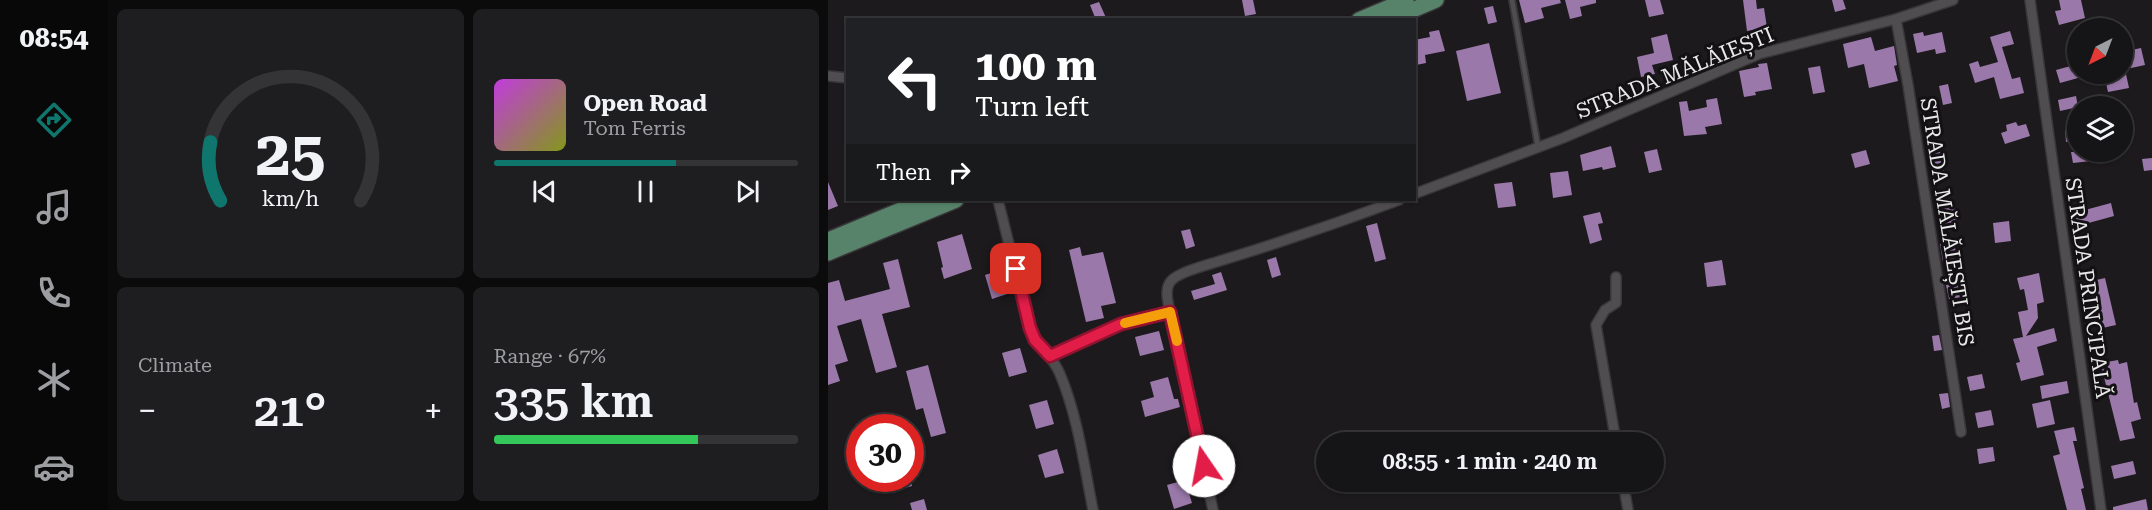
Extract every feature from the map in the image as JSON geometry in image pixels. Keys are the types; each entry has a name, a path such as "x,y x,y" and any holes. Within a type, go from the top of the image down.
{"main road":[{"path":"1364,18 1406,0"},
{"path":"1394,18 1436,0"},
{"path":"828,240 921,201"},
{"path":"828,253 954,201"}],"street":[{"name":"STRADA MĂLĂIEȘTI","path":"1416,193 1538,147 1759,54 1896,18 1953,0"},
{"name":"STRADA PRINCIPALĂ","path":"2030,0 2101,510"},
{"name":"STRADA MĂLĂIEȘTI BIS","path":"1896,18 1961,432"},
{"path":"828,76 846,78"},
{"path":"998,201 1030,328 1035,340 1050,356 1060,372 1071,405 1093,510"},
{"path":"1214,510 1170,312 1168,287 1176,277 1206,265 1287,241 1396,201"},
{"path":"1615,432 1596,325 1605,310 1616,303 1616,277"},
{"path":"1050,356 1121,324 1170,312"},
{"path":"1625,492 1628,510"}],"lane":[{"path":"1512,0 1538,147"}],"building":[{"path":"1242,0 1253,0 1256,14 1245,16"},
{"path":"1519,0 1560,0 1561,3 1541,8 1544,18 1525,23"},
{"path":"1565,0 1596,0 1596,3 1580,7 1582,16 1570,19"},
{"path":"1645,0 1660,0 1664,14 1649,17"},
{"path":"1743,0 1756,0 1757,9 1764,8 1767,28 1747,31"},
{"path":"1832,0 1843,0 1846,9 1835,12"},
{"path":"2059,0 2081,0 2085,18 2067,18 2067,23 2059,25 2055,11 2061,10"},
{"path":"1099,2 1106,18 1095,18 1090,5"},
{"path":"1493,6 1497,22 1488,24 1484,8"},
{"path":"1439,30 1445,51 1425,55 1426,63 1416,65 1416,40 1430,37 1429,32"},
{"path":"2010,31 2014,44 2002,47 2012,79 2020,77 2024,93 2000,99 1994,77 1975,83 1969,64 1978,61 1980,67 1998,62 1990,37"},
{"path":"1923,32 1924,36 1942,32 1946,52 1936,54 1935,49 1917,53 1913,34"},
{"path":"1667,34 1673,60 1652,65 1655,74 1641,77 1637,57 1654,53 1651,38"},
{"path":"1871,37 1875,51 1894,46 1897,65 1894,66 1898,81 1869,88 1864,64 1848,68 1843,44"},
{"path":"1489,43 1501,93 1467,101 1456,51"},
{"path":"2141,48 2145,65 2133,68 2133,50"},
{"path":"1767,63 1772,89 1744,97 1739,71"},
{"path":"1820,66 1825,92 1813,94 1808,68"},
{"path":"2067,67 2067,81 2060,83 2056,70"},
{"path":"1948,84 1952,103 1943,105 1939,86"},
{"path":"2106,84 2128,84 2129,88 2108,92"},
{"path":"1717,98 1722,124 1705,127 1707,134 1684,136 1679,102 1687,101 1689,111 1707,107 1706,100"},
{"path":"2067,98 2067,109 2060,111 2058,100"},
{"path":"2016,122 2018,126 2026,124 2030,136 2005,144 2001,133 2007,131 2006,125"},
{"path":"1611,146 1616,167 1583,171 1580,155"},
{"path":"1657,149 1662,170 1649,173 1644,152"},
{"path":"1866,150 1870,164 1855,168 1851,154"},
{"path":"1940,152 1944,171 1935,173 1931,154"},
{"path":"2152,158 2152,170 2144,171 2142,159"},
{"path":"1568,171 1572,195 1553,198 1550,173"},
{"path":"828,182 838,206 828,210"},
{"path":"1512,182 1516,206 1498,208 1494,184"},
{"path":"1954,203 1958,229 1947,231 1946,225 1940,226 1938,215 1942,214 1941,205"},
{"path":"2111,203 2114,216 2074,227 2070,214"},
{"path":"1600,212 1603,223 1598,224 1602,240 1590,244 1583,216"},
{"path":"2009,221 2011,241 1995,243 1993,223"},
{"path":"1377,223 1386,259 1375,262 1366,226"},
{"path":"1190,229 1195,246 1186,249 1181,231"},
{"path":"962,234 972,269 944,279 937,242"},
{"path":"1954,241 1957,260 1943,262 1940,244"},
{"path":"1080,247 1082,256 1103,252 1116,303 1101,306 1104,318 1086,322 1069,250"},
{"path":"1276,257 1281,275 1272,278 1267,260"},
{"path":"898,259 910,307 882,314 897,367 876,373 861,319 837,326 848,361 835,365 840,381 828,385 828,283 839,280 845,301 890,289 883,263"},
{"path":"1722,260 1726,285 1707,287 1704,263"},
{"path":"1003,269 1010,293 992,299 985,275"},
{"path":"1221,272 1227,290 1194,300 1191,291 1215,284 1212,275"},
{"path":"2039,273 2044,302 2037,304 2038,318 2026,336 2054,328 2057,341 2037,347 2044,375 2021,381 2016,363 2020,362 2013,339 2023,337 2018,312 2028,310 2024,289 2020,290 2017,278"},
{"path":"2105,278 2116,325 2098,329 2091,295 2086,296 2083,283"},
{"path":"1965,282 1967,296 1949,299 1946,285"},
{"path":"1159,331 1164,350 1140,356 1135,337"},
{"path":"1939,335 1942,350 1934,351 1932,336"},
{"path":"1020,348 1027,372 1009,377 1002,353"},
{"path":"2118,360 2119,364 2127,362 2134,403 2137,402 2141,419 2131,422 2135,438 2120,441 2102,369 2108,368 2107,362"},
{"path":"928,365 946,433 931,437 923,408 916,410 906,371"},
{"path":"1982,374 1985,388 1970,391 1967,377"},
{"path":"1168,377 1174,399 1178,399 1180,407 1145,417 1141,401 1154,397 1150,382"},
{"path":"2067,381 2069,393 2042,399 2040,386"},
{"path":"1948,393 1950,407 1942,409 1939,394"},
{"path":"1047,400 1054,424 1036,429 1029,405"},
{"path":"2050,400 2055,424 2037,428 2032,404"},
{"path":"1991,410 1994,425 1978,428 1975,413"},
{"path":"2074,427 2077,441 2073,441 2084,488 2081,489 2086,510 2067,510 2053,456 2060,454 2054,431"},
{"path":"1993,447 1995,461 1979,464 1977,449"},
{"path":"1057,449 1064,473 1045,478 1038,455"},
{"path":"2133,461 2136,474 2114,479 2111,466"},
{"path":"1185,480 1192,503 1174,509 1167,485"},
{"path":"924,499 927,510 912,510 910,503"},
{"path":"2146,499 2148,510 2113,510 2113,507"}],"slow traffic":[{"path":"1125,323 1170,312 1177,341"}],"route":[{"path":"1016,269 1030,328 1035,340 1050,356 1121,324 1170,312 1204,466"}]}
